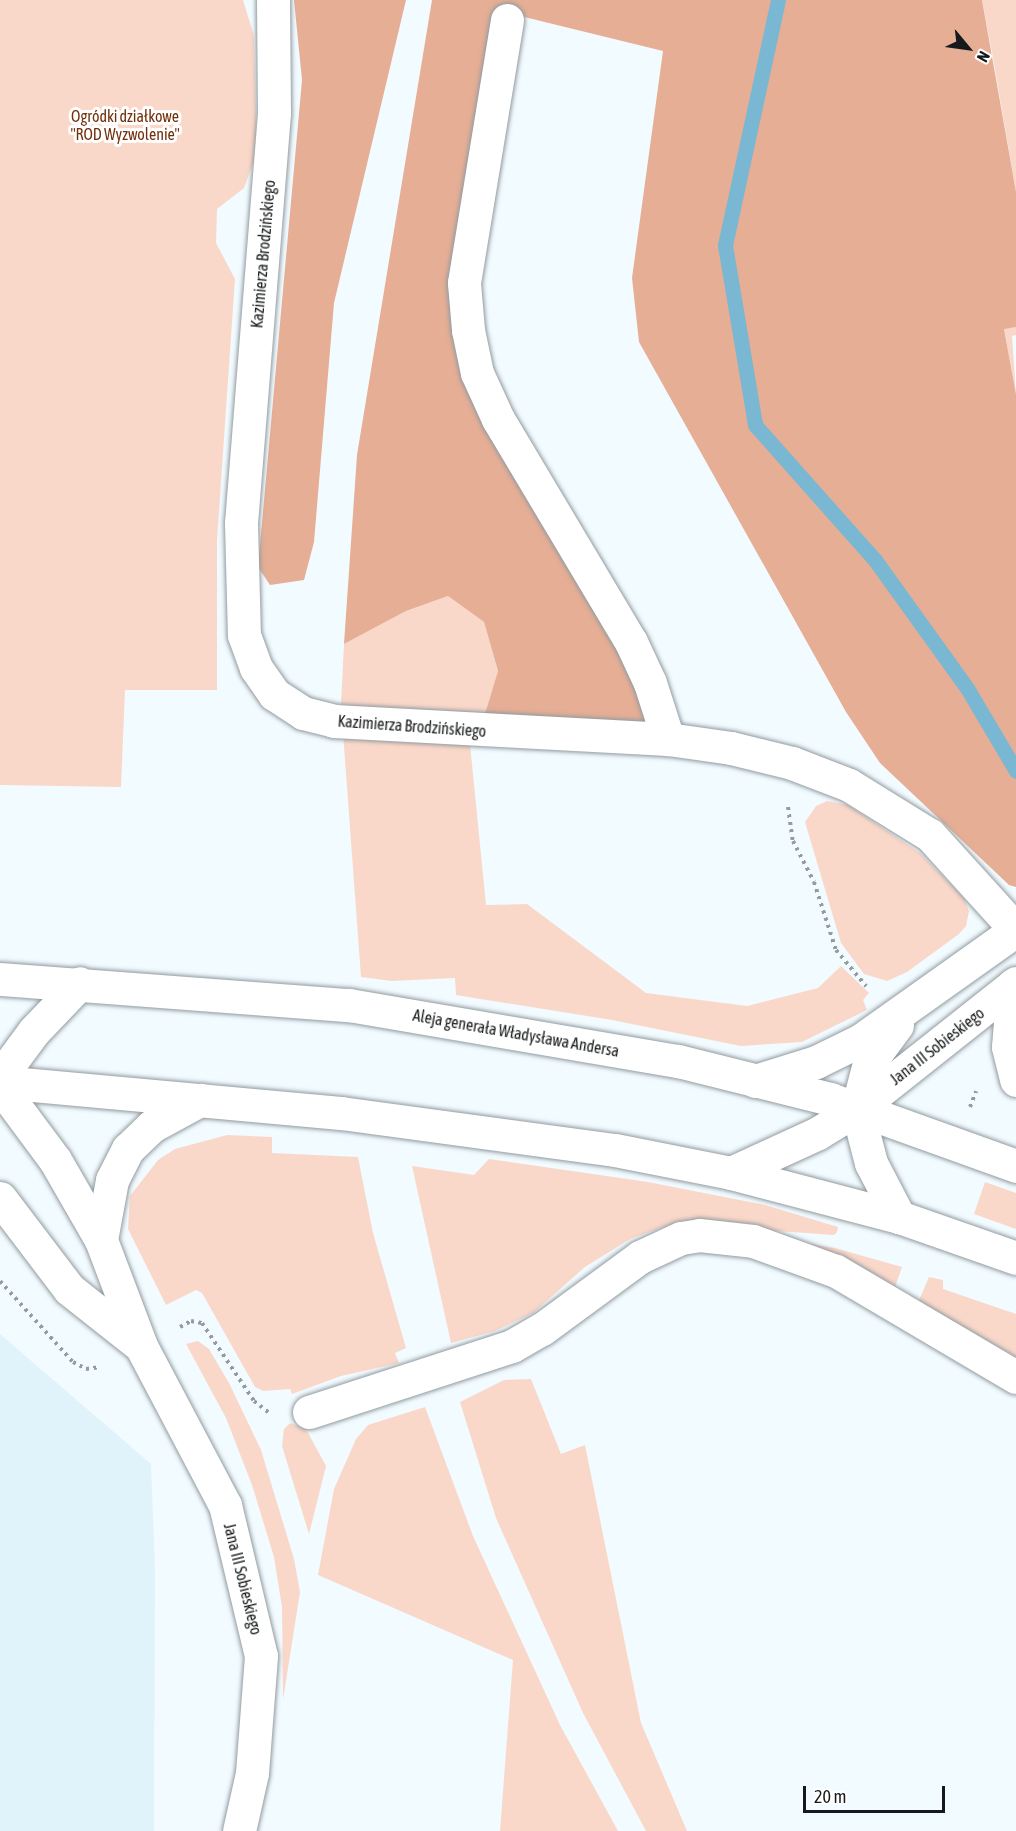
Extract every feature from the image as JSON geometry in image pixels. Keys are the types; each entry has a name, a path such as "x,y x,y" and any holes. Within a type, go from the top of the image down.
{"street":[{"name":"Kazimierza Brodzińskiego","path":"273,0 274,113 241,523 244,635 256,668 274,694 303,713 334,722 668,739 731,748 792,763 849,785 930,835 1016,930"},
{"path":"507,21 464,283 468,330 477,373 498,419 632,642 651,683 668,739"},
{"name":"Jana III Sobieskiego","path":"755,1081 816,1062 907,1011 1016,930"},
{"name":"Aleja generała Władysława Andersa","path":"0,979 80,983 349,1005 678,1060 857,1109 1016,1166"},
{"path":"0,1077 34,1030 80,983"},
{"path":"1014,984 1008,1047 1016,1080"},
{"name":"Jana III Sobieskiego","path":"731,1173 818,1133 857,1109 1014,984"},
{"name":"Jana III Sobieskiego","path":"899,1216 871,1163 857,1109 869,1063 907,1011"},
{"path":"0,1084 200,1100 480,1131 615,1150 731,1173 899,1216 1016,1258"},
{"name":"Jana III Sobieskiego","path":"0,1084 55,1160 101,1240 141,1346 225,1505 254,1616 261,1656 259,1718 239,1831"},
{"path":"101,1240 112,1180 128,1149 152,1126 200,1100"},
{"name":"Jana III Sobieskiego","path":"1,1201 69,1289 141,1346"},
{"path":"309,1412 512,1346 542,1329 640,1257 681,1238 699,1235 753,1241 836,1271 1016,1377"}],"path":[{"path":"792,763 788,811 794,841 814,882 836,950 870,990"},
{"path":"0,1281 74,1362 86,1369 107,1364"},
{"path":"177,1328 191,1321 202,1323 265,1412 294,1407 309,1412"}],"shaded area":[{"path":"294,0 406,0 334,303 314,542 304,580 270,585 258,567 302,80"},
{"path":"432,0 982,0 1016,192 1016,327 1004,329 1016,394 1016,887 1009,885 880,763 846,712 639,342 632,278 663,51 500,11 456,282 574,560 646,709 644,725 483,720 498,671 484,622 448,596 406,611 344,644 357,455"},
{"path":"0,1334 151,1464 155,1570 154,1831 0,1831"}],"green space":[{"name":"Ogródki działkowe \"ROD Wyzwolenie\"","path":"0,0 243,0 254,36 257,153 244,188 217,209 216,243 235,279 217,540 217,690 125,690 121,787 0,785"},
{"path":"982,0 1016,0 1016,192 993,58"},
{"path":"1016,327 1016,335 1012,336 1016,394 1004,328"},
{"path":"448,596 484,622 498,671 483,720 379,712 341,704 344,644 406,611"},
{"path":"343,733 470,744 486,905 527,904 646,993 747,1006 818,988 841,966 869,993 863,1000 867,1010 802,1042 741,1046 612,1020 456,995 455,978 392,981 361,977"},
{"path":"827,801 848,805 920,853 964,898 969,911 966,926 959,934 907,972 887,981 864,974 841,943 805,822 816,806"},
{"path":"227,1135 272,1137 272,1153 358,1157 373,1233 406,1348 395,1353 399,1363 341,1376 292,1394 290,1389 263,1391 255,1387 202,1293 196,1290 166,1305 128,1229 130,1196 158,1160 175,1149"},
{"path":"489,1159 648,1182 765,1205 838,1227 837,1232 834,1235 764,1230 694,1220 669,1225 630,1239 585,1267 533,1313 495,1331 451,1343 412,1166 474,1175"},
{"path":"985,1182 1016,1193 1016,1229 974,1214"},
{"path":"794,1241 835,1248 902,1267 894,1290"},
{"path":"929,1277 943,1280 943,1289 1016,1314 1016,1363 917,1305"},
{"path":"198,1341 209,1349 229,1383 261,1450 294,1559 300,1592 283,1700 282,1607 274,1557 252,1485 226,1418 186,1344"},
{"path":"531,1379 561,1454 585,1445 641,1723 687,1831 646,1831 583,1713 496,1518 460,1402 504,1380"},
{"path":"425,1407 473,1536 560,1725 618,1831 500,1831 513,1660 318,1575 334,1489 356,1439 368,1425"},
{"path":"290,1423 306,1429 326,1466 309,1534 282,1446 284,1429"}],"waterway":[{"path":"778,0 725,245 755,425 875,560 967,688 1016,771"}]}
